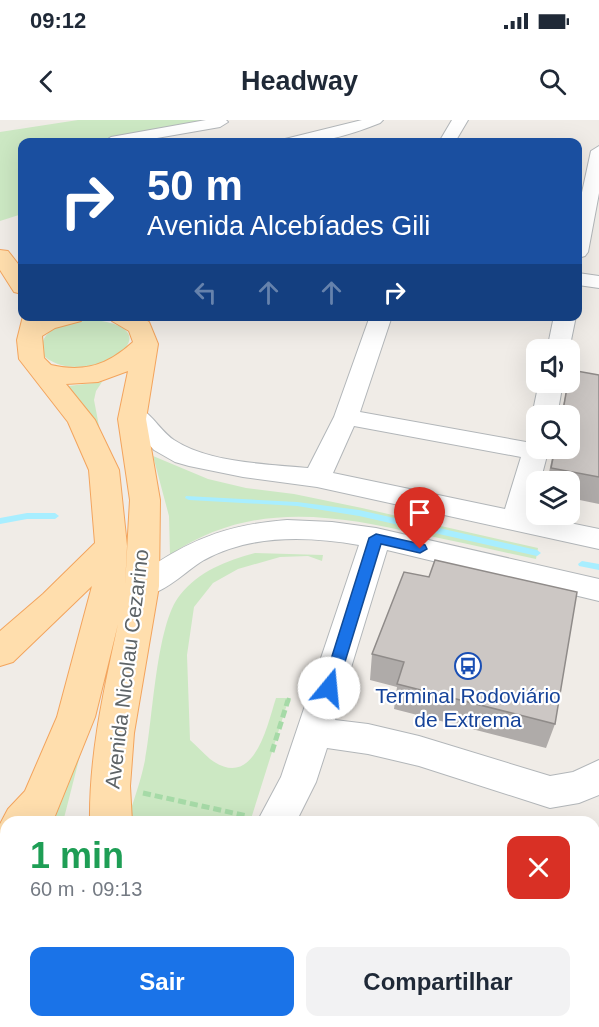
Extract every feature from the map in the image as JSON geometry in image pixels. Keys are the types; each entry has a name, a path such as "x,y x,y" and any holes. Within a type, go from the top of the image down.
{"main road":[{"path":"0,237 18,257"},
{"path":"0,256 18,280"},
{"path":"33,324 54,321"},
{"path":"42,371 76,378 106,373 127,363 146,344 140,327 129,321"},
{"name":"Avenida Nicolau Cezarino","path":"28,816 40,803 76,717 108,594 111,546 104,470 81,420 33,358 29,349 33,324"},
{"name":"Avenida Nicolau Cezarino","path":"111,816 110,786 115,733 142,586 145,500 132,412 146,344"},
{"path":"0,652 55,603 111,546"}],"street":[{"path":"311,138 356,128 375,120"},
{"path":"449,138 460,120"},
{"path":"133,138 220,122"},
{"path":"582,226 589,181 599,151"},
{"path":"582,280 599,282"},
{"path":"316,478 346,417 379,321"},
{"path":"560,339 564,321"},
{"path":"132,412 163,444 184,456 243,469 316,478 599,539"},
{"path":"346,417 526,447"},
{"path":"516,520 533,459"},
{"path":"142,586 161,577 175,564 201,549 245,535 296,530 341,532 376,538 599,590"},
{"path":"266,816 283,772 315,732 376,538"},
{"path":"315,732 368,739 419,751 550,792 579,787 599,776"},
{"path":"283,772 291,816"}],"path":[{"path":"283,772 289,698"},
{"path":"136,792 246,816"}],"green space":[{"path":"78,120 224,120 127,138 18,138 18,215 0,221 0,132"},
{"path":"98,321 119,326 129,335 127,346 116,356 98,364 78,367 58,364 41,353 46,336 59,326 76,322"},
{"path":"102,382 96,391 94,400 107,468 99,681 65,816 34,816 80,727 103,485 60,387"},
{"path":"153,456 208,479 246,488 294,494 362,508 538,548 536,559 355,521 292,517 261,519 230,526 200,538 170,555 169,516"},
{"path":"255,553 323,555 322,561 308,556 280,557 238,569 213,583 194,607 187,655 190,740 210,759 225,767 238,767 248,762 256,751 263,738 276,698 289,698 252,816 129,816 145,760 160,649 172,609 180,595 196,579 234,560"}],"building":[{"path":"580,372 599,375 599,477 580,473 580,471 551,468 553,459 580,459 580,405 564,405 566,393 580,393"},
{"name":"Terminal Rodoviário de Extrema","path":"435,560 577,592 555,724 397,684 404,662 372,654 404,572 429,577"}],"waterway":[{"path":"189,498 297,504 359,513 537,553"},
{"path":"0,521 27,516 55,516"},
{"path":"582,564 599,567"}],"place":[{"name":"Terminal Rodoviário de Extrema","path":"468,666"}],"route":[{"path":"329,688 376,538 420,549"}]}
